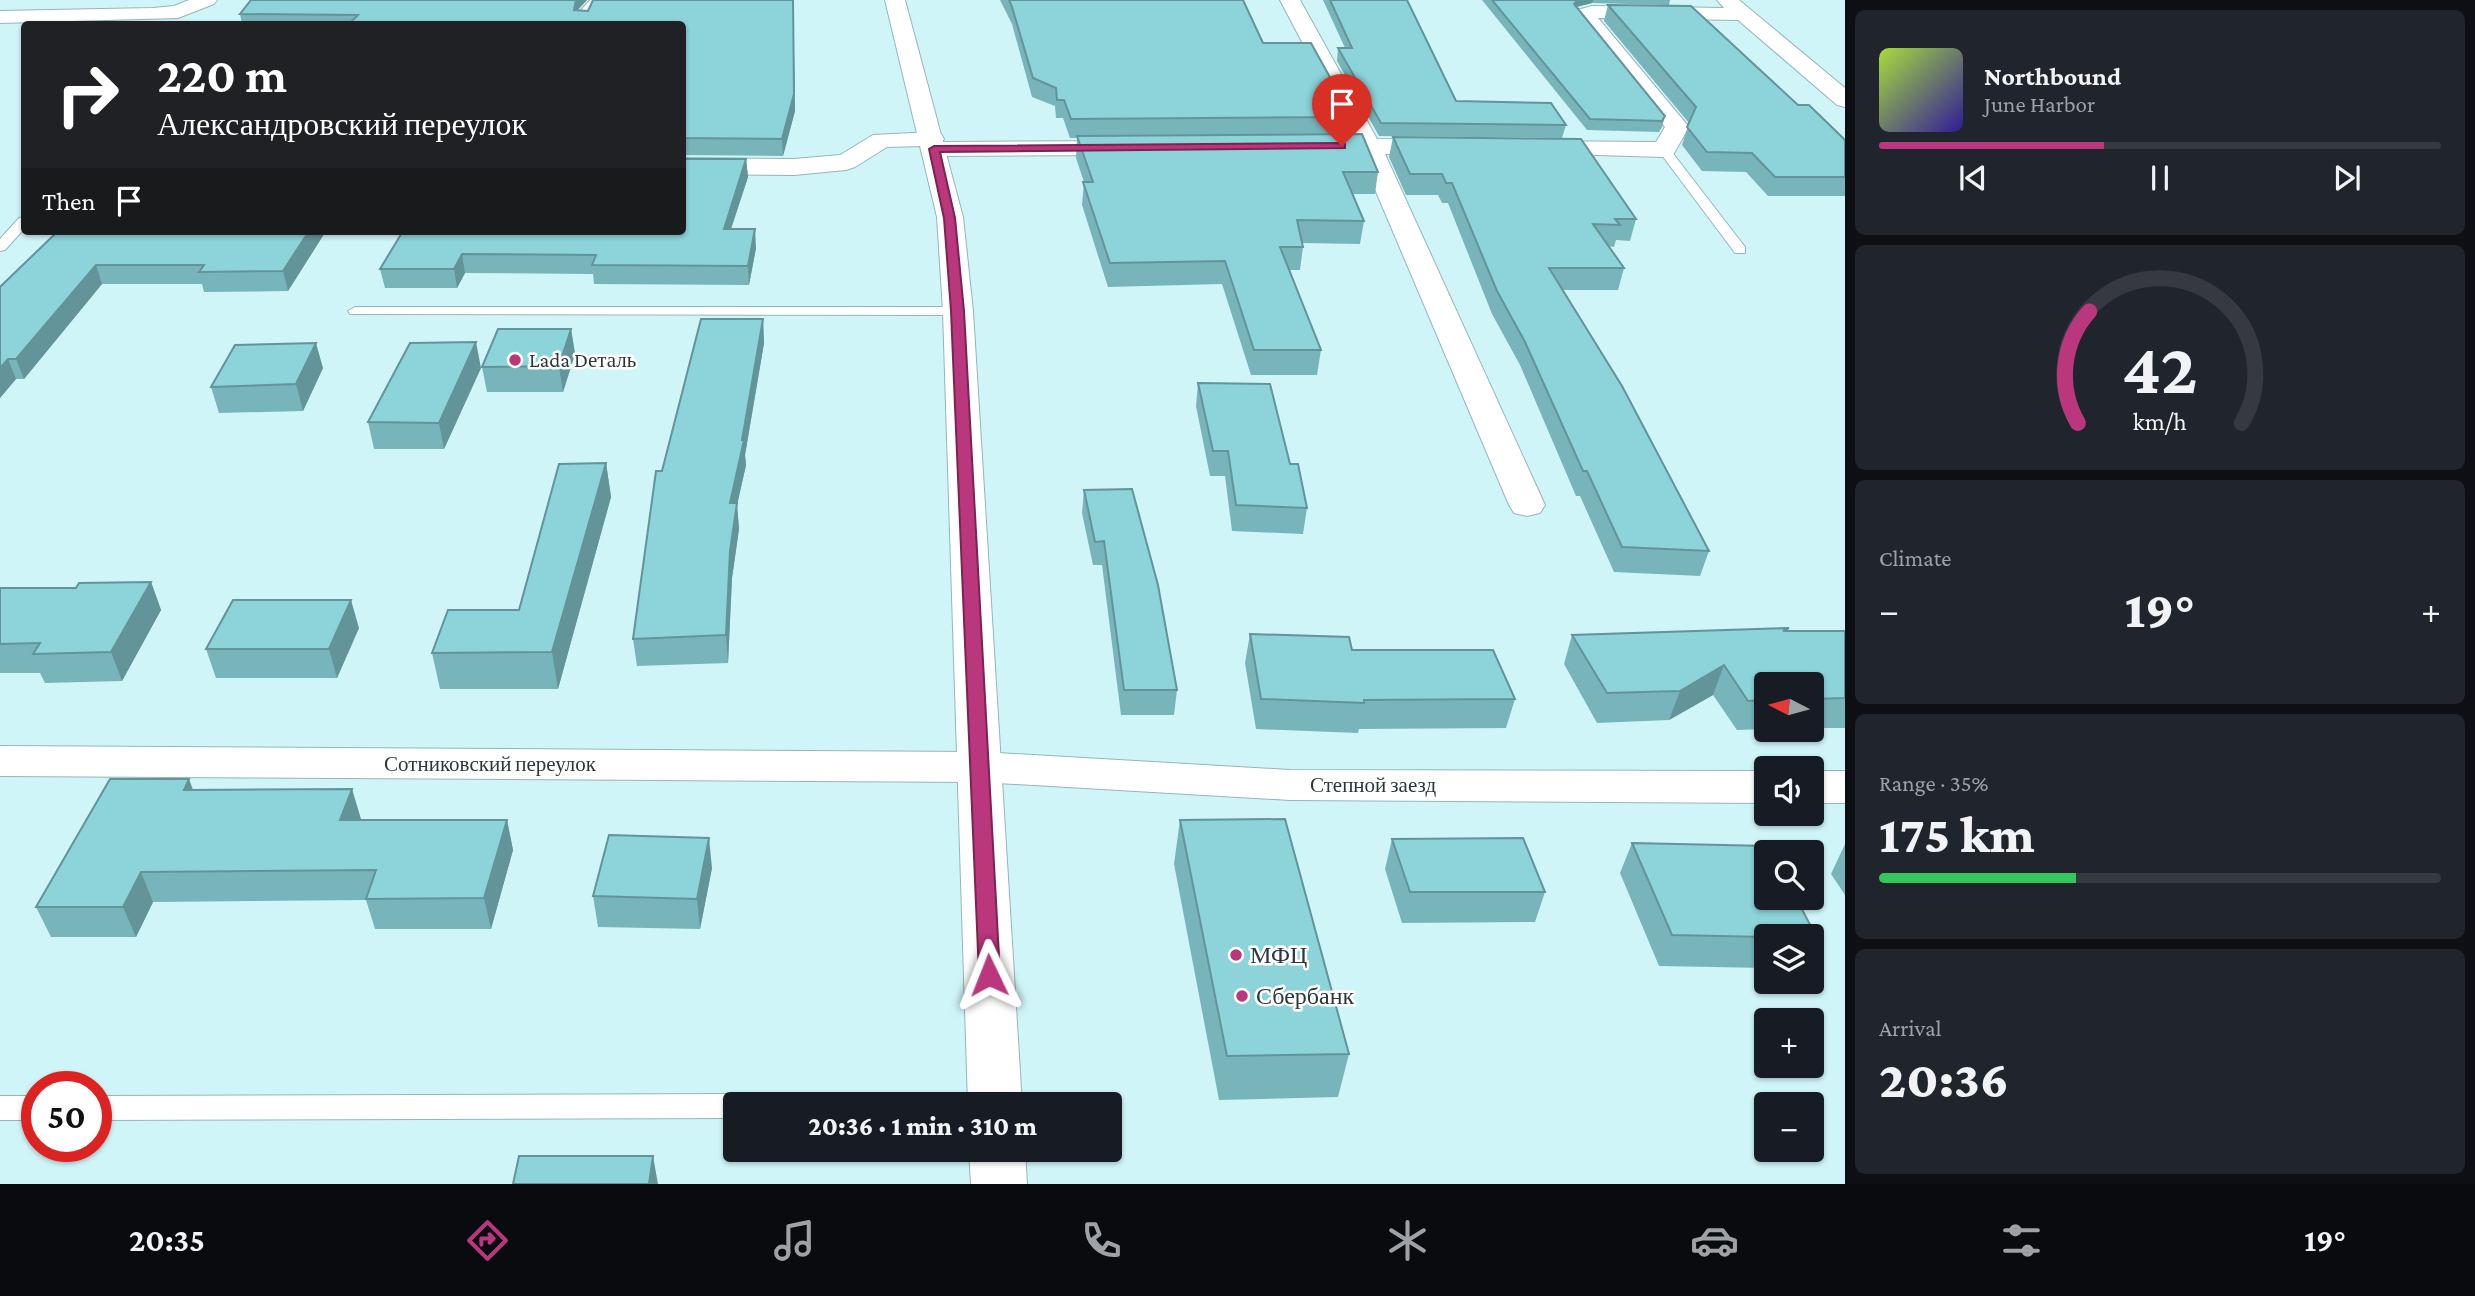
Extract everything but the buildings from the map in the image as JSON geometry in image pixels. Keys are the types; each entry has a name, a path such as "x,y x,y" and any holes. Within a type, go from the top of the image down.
{"street":[{"path":"0,17 153,15 178,12 207,0"},
{"path":"895,0 950,218 958,311 995,1092"},
{"path":"1290,0 1369,146 1527,505"},
{"path":"1517,148 1664,150 1677,127 1584,14 1592,12 1735,7 1845,100"},
{"path":"686,166 794,167 846,162 882,140 933,144 1150,148"},
{"path":"1287,146 1463,147"},
{"name":"Сотниковский переулок","path":"0,761 981,767"},
{"name":"Степной заезд","path":"981,767 1290,785 1754,787"},
{"path":"1824,787 1845,787"},
{"path":"998,1162 999,1184"}],"lane":[{"path":"584,21 586,10 595,0"},
{"path":"1664,150 1740,250"},
{"path":"0,247 21,224"},
{"path":"355,311 958,311"},
{"path":"112,1108 723,1106"},
{"path":"0,1108 21,1108"}],"place":[{"name":"Lada Dеталь","path":"515,360"},
{"name":"МФЦ","path":"1236,955"},
{"name":"Сбербанк","path":"1242,996"}],"route":[{"path":"989,975 958,311 950,218 934,149 1342,146"}]}
